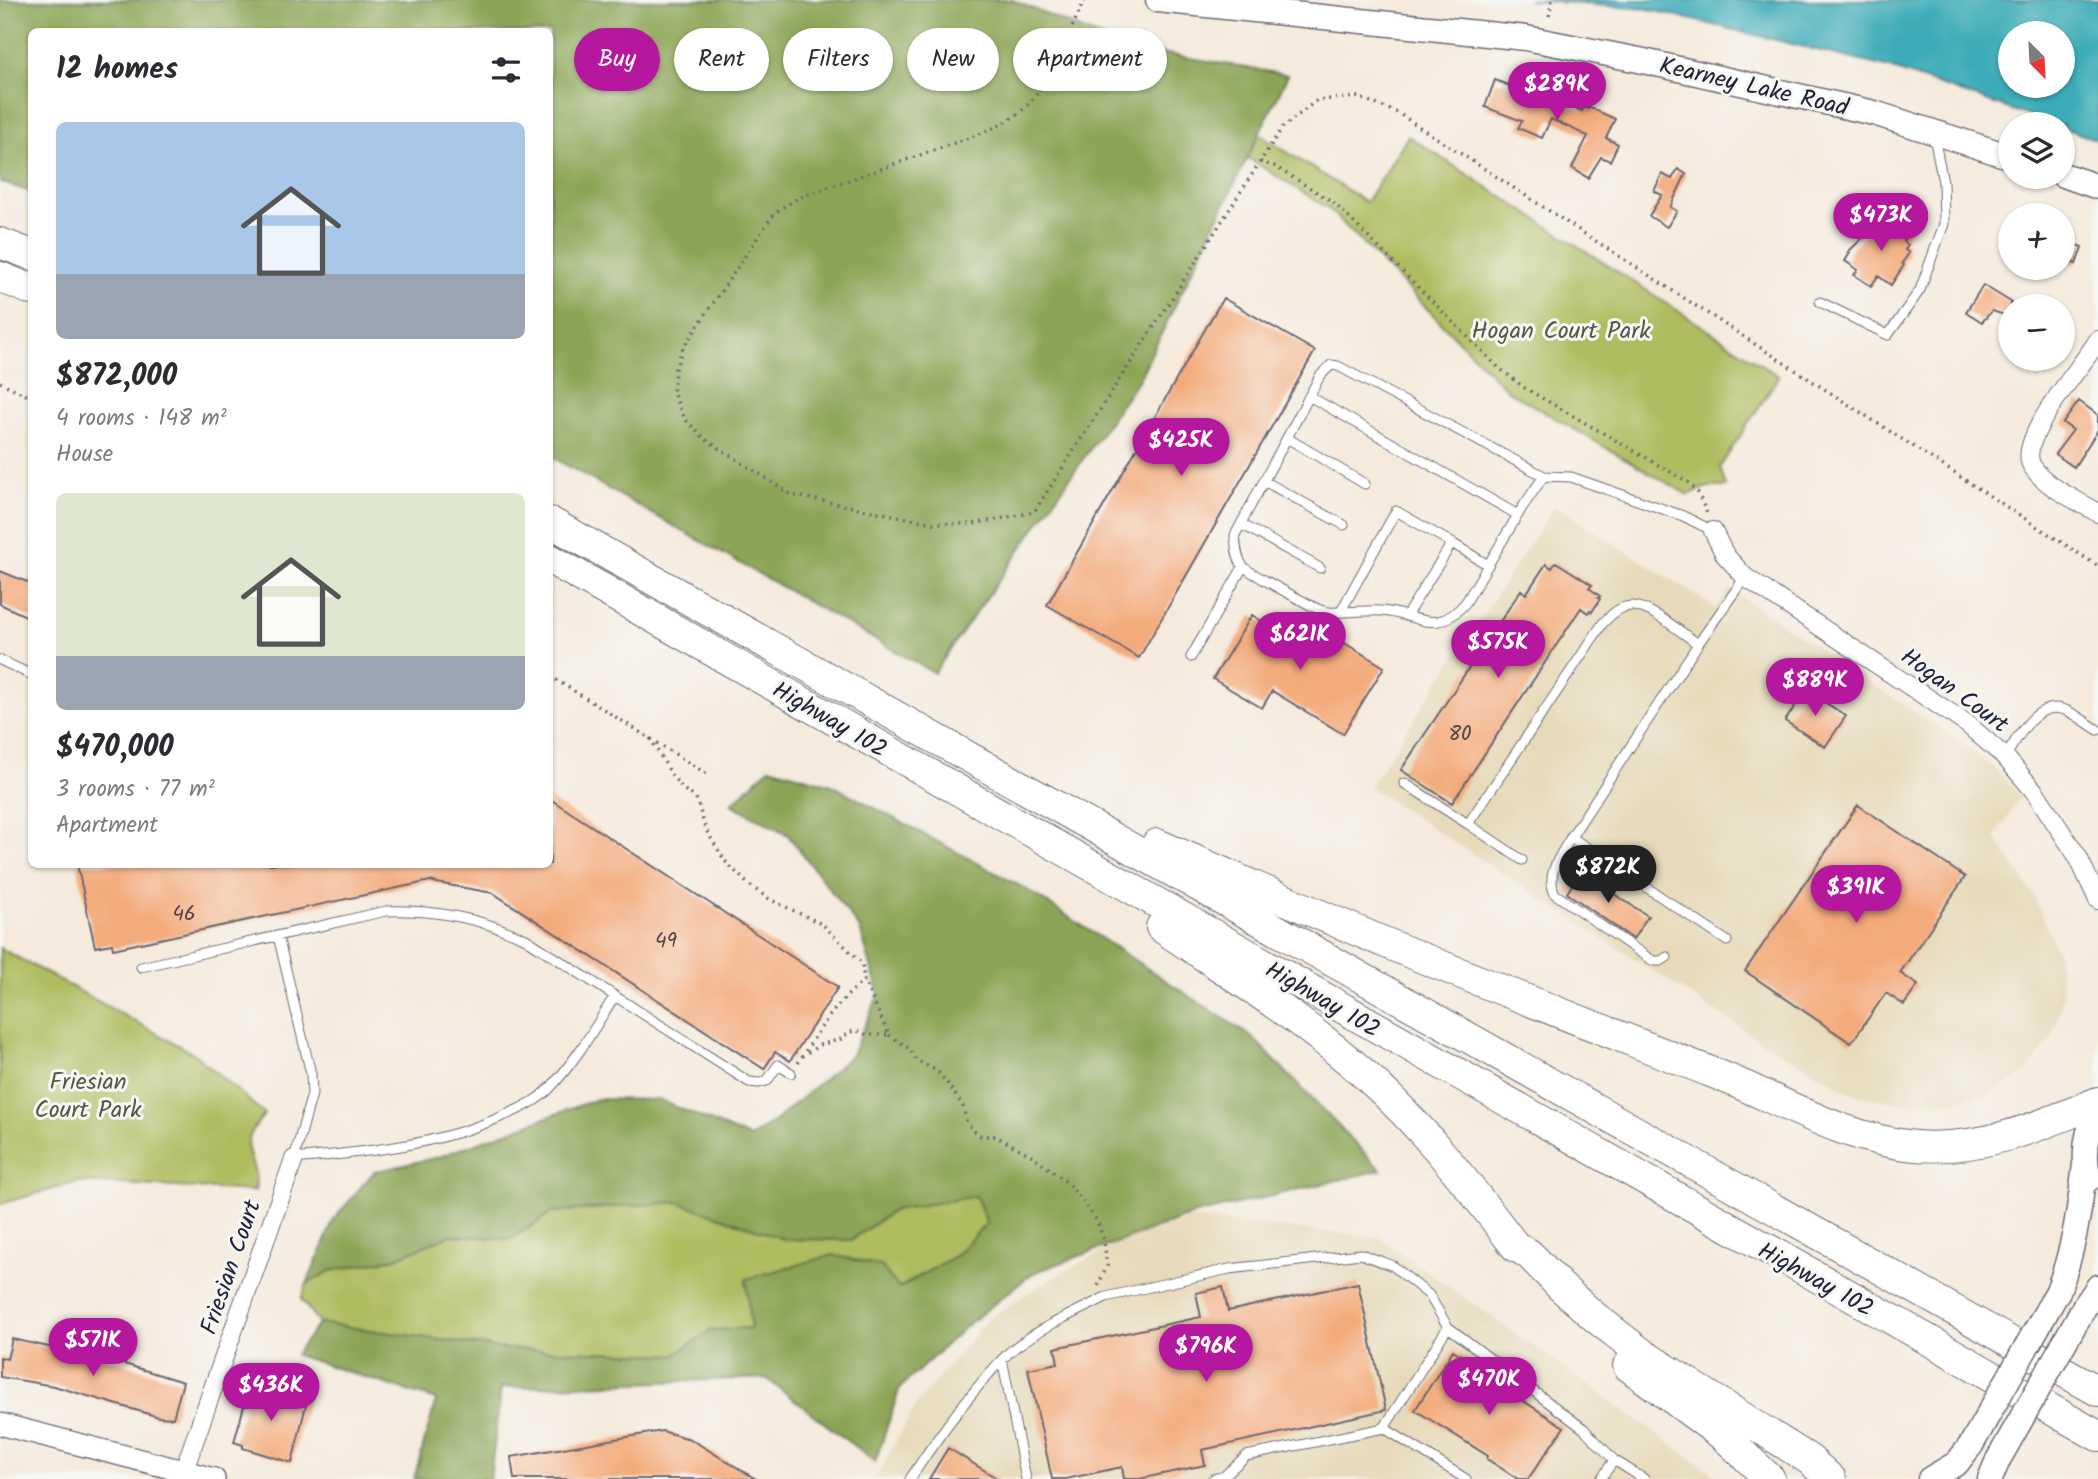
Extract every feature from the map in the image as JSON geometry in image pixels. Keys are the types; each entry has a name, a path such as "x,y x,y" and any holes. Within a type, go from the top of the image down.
{"highway":[{"path":"0,243 28,254"},
{"path":"0,277 28,288"},
{"name":"Highway 102","path":"553,524 2098,1391"},
{"name":"Highway 102","path":"553,561 2098,1436"},
{"path":"1021,786 1388,944 1717,1074 1859,1136 1916,1146 1970,1144 2034,1129 2098,1102"},
{"path":"1003,817 1293,1018 1349,1060 1406,1114 1448,1161 1515,1246 1529,1254 1588,1310 1644,1355 1810,1460 1831,1479"},
{"path":"1515,1246 1516,1260 1542,1290 1580,1326 1726,1438 1770,1479"}],"main road":[{"name":"Kearney Lake Road","path":"1158,0 1526,38 1849,107 1998,153"},
{"path":"2075,179 2098,187"},
{"path":"1930,1479 1949,1470 1971,1445 2058,1291 2071,1258 2087,1137 2098,1109"},
{"path":"2085,1164 2098,1196"},
{"path":"1994,1469 2091,1296"}],"street":[{"path":"2098,340 2042,419 2028,449 2030,464 2041,476 2098,513"},
{"name":"Hogan Court","path":"1713,531 1725,555 1745,577 1966,724 2005,757 2035,792 2077,857 2098,900"},
{"name":"Friesian Court","path":"184,1470 294,1159"},
{"path":"0,1424 214,1479"}],"lane":[{"path":"1820,302 1888,335 1920,290 1944,224 1943,182 1933,131"},
{"path":"1544,476 1456,614 1444,621 1426,623 1386,611 1323,611 1243,567 1236,549 1236,535 1241,524 1310,396 1325,370 1331,365 1339,366 1544,476 1571,477 1683,516 1713,531"},
{"path":"1310,396 1518,515"},
{"path":"1287,438 1365,484"},
{"path":"1264,481 1344,525"},
{"path":"1342,611 1396,512 1488,565"},
{"path":"1241,524 1320,568"},
{"path":"1406,616 1452,543"},
{"path":"1191,657 1243,567"},
{"path":"1667,957 1661,961 1653,961 1555,894 1551,885 1551,873 1698,644 1745,577"},
{"path":"1468,824 1603,623 1617,610 1632,606 1646,609 1698,644"},
{"path":"0,660 28,673"},
{"path":"2005,757 2034,715 2047,709 2064,709 2098,730"},
{"path":"1404,783 1522,860"},
{"path":"1572,837 1727,942"},
{"path":"141,967 386,911 412,909 453,915 496,926 526,939 748,1082 767,1081 778,1065 791,1073"},
{"path":"278,936 311,1073 312,1094 294,1159 397,1148 476,1128 517,1110 547,1091 569,1065 614,997"},
{"path":"910,1479 943,1427 1002,1359 1027,1340 1106,1297 1229,1269 1361,1254 1393,1266 1429,1295 1448,1327 1584,1429 1614,1460 1644,1479"},
{"path":"1384,1428 1448,1327"},
{"path":"1002,1359 1026,1479"},
{"path":"1213,1479 1224,1476 1246,1456 1384,1428 1466,1479"},
{"path":"1601,1479 1614,1460"}],"path":[{"path":"1084,0 1042,87 1017,114 977,135 798,198 770,219 683,348 675,369 673,393 691,428 792,495 933,523 973,524 1034,512 1282,128 1317,100 1358,97 1398,113 2098,566"},
{"path":"1549,16 1552,0"},
{"path":"1260,162 1275,166 1333,202 1511,378 1688,482 1698,493 1713,531"},
{"path":"0,382 28,396"},
{"path":"553,678 707,774"},
{"path":"650,738 682,789 696,798 706,830 726,861 748,884 769,899 822,924 862,962 864,981 889,1035"},
{"path":"791,1073 845,996 864,981"},
{"path":"803,1055 820,1045 841,1039 849,1032 889,1035 905,1044 916,1060 937,1071 945,1080 962,1106 972,1130 981,1136 995,1136 1033,1156 1069,1184 1097,1221 1104,1240 1107,1266 1088,1307"}],"shaded area":[{"path":"1555,506 1716,608 1729,589 1963,744 1994,768 2021,796 1995,837 2033,894 2057,950 2063,995 2052,1038 2026,1073 1991,1092 1949,1102 1902,1104 1853,1094 1764,1043 1369,787"},
{"path":"1194,1218 1380,1238 1721,1479 875,1479 917,1404 988,1319 1044,1283 1117,1243"}],"green space":[{"path":"0,0 1012,0 1079,28 1013,28 1013,91 1167,91 1167,54 1288,75 1139,379 934,673 553,458 553,28 28,28 28,191 0,182"},
{"name":"Hogan Court Park","path":"1249,128 1366,202 1408,136 1779,376 1720,467 1726,487 1707,487 1688,495 1508,391 1329,209 1235,150"},
{"path":"770,767 832,785 1026,889 1252,1037 1381,1170 1195,1214 1033,1273 966,1326 900,1388 875,1462 766,1378 501,1388 490,1479 414,1479 436,1400 295,1355 319,1323 506,1349 675,1355 711,1330 751,1328 746,1279 833,1255 881,1266 899,1288 955,1256 987,1223 976,1196 894,1210 851,1240 784,1239 678,1202 553,1212 511,1239 450,1235 396,1258 330,1271 307,1284 334,1219 374,1172 438,1157 597,1099 660,1100 750,1138 777,1119 852,1055 879,994 860,929 787,834 731,804"},
{"name":"Friesian Court Park","path":"0,948 193,1053 265,1114 255,1127 248,1146 256,1179 255,1191 78,1182 0,1204"},
{"path":"976,1196 987,1223 955,1256 898,1288 746,1279 751,1328 711,1330 675,1355 506,1349 319,1323 301,1299 307,1284 330,1271 396,1258 450,1235 511,1239 553,1212 678,1202 784,1239 851,1240 894,1210"}],"water":[{"path":"1528,0 2098,0 2098,140 2075,132 2075,112 2018,112 1890,68 1648,9"}],"building":[{"path":"1495,80 1533,95 1535,91 1582,111 1584,107 1589,107 1615,119 1606,138 1618,144 1610,161 1601,157 1588,178 1572,168 1588,136 1551,119 1542,138 1518,128 1522,121 1485,107"},
{"path":"1678,169 1686,174 1670,207 1677,211 1667,227 1649,216 1662,195 1654,191 1662,174 1672,179"},
{"path":"1896,215 1913,226 1903,241 1908,245 1905,250 1909,253 1891,285 1878,276 1871,286 1854,275 1858,270 1845,261 1850,253 1848,252 1869,232 1872,234 1878,226 1885,230"},
{"path":"2075,245 2082,247 2075,264"},
{"path":"1983,285 1998,294 1998,313 1992,311 1982,322 1966,312"},
{"path":"1223,298 1315,351 1139,658 1047,605"},
{"path":"2079,401 2098,415 2098,430 2074,467 2055,454 2073,430 2063,423"},
{"path":"1556,562 1592,585 1589,588 1600,596 1600,599 1592,612 1590,610 1588,613 1581,608 1452,803 1401,770 1521,590 1526,594 1546,564 1552,568"},
{"path":"0,571 28,582 28,617 0,604"},
{"path":"1252,615 1297,643 1310,622 1384,667 1343,734 1272,691 1262,708 1213,679"},
{"path":"1806,690 1846,716 1825,747 1785,721"},
{"path":"553,801 838,987 790,1061 775,1052 764,1069 493,893 430,881 113,949 112,944 95,947 78,868 553,868"},
{"path":"1858,805 1965,877 1900,973 1918,985 1904,1005 1886,993 1851,1043 1745,971"},
{"path":"1580,872 1648,916 1633,939 1567,893"},
{"path":"1358,1283 1386,1410 1202,1450 1205,1465 1139,1479 1124,1479 1122,1467 1066,1479 1052,1479 1028,1369 1058,1363 1055,1348 1201,1317 1196,1293 1223,1287 1228,1311"},
{"path":"12,1339 81,1354 82,1351 183,1382 173,1418 159,1417 54,1386 0,1377 0,1357 7,1359"},
{"path":"1453,1350 1506,1384 1503,1388 1564,1427 1528,1479 1518,1479 1487,1459 1488,1456 1415,1410"},
{"path":"254,1383 307,1401 292,1463 243,1448 243,1445 234,1442"},
{"path":"662,1431 690,1439 756,1479 514,1479 511,1457"},
{"path":"948,1448 998,1479 929,1479"}]}
